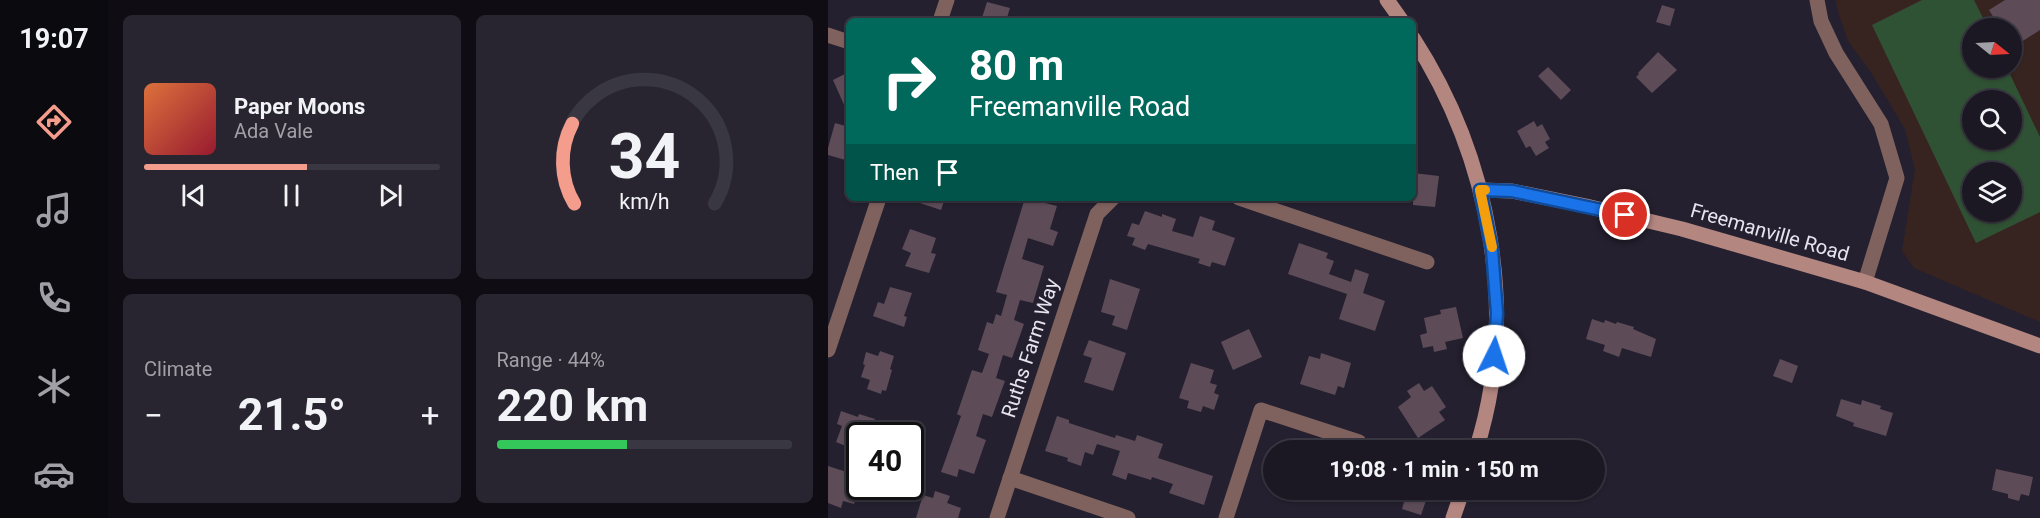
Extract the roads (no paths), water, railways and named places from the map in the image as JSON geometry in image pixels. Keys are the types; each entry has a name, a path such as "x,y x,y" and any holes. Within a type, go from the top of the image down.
{"street":[{"path":"941,18 948,0"},
{"path":"1387,0 1400,18"},
{"path":"1817,0 1821,21 1836,52 1881,124 1897,178 1865,282"},
{"path":"828,35 846,41"},
{"path":"1416,43 1448,100 1466,144 1480,190 1492,250 1497,313 1492,378 1478,440"},
{"name":"Freemanville Road","path":"1480,190 1512,191 1692,231 1865,282 2040,346"},
{"path":"828,350 878,201"},
{"name":"Ruths Farm Way","path":"997,518 1096,214 1110,201"},
{"path":"1248,201 1427,262"},
{"path":"1226,518 1261,410 1353,440"},
{"path":"1010,478 1128,518"},
{"path":"1454,518 1460,500"}]}
